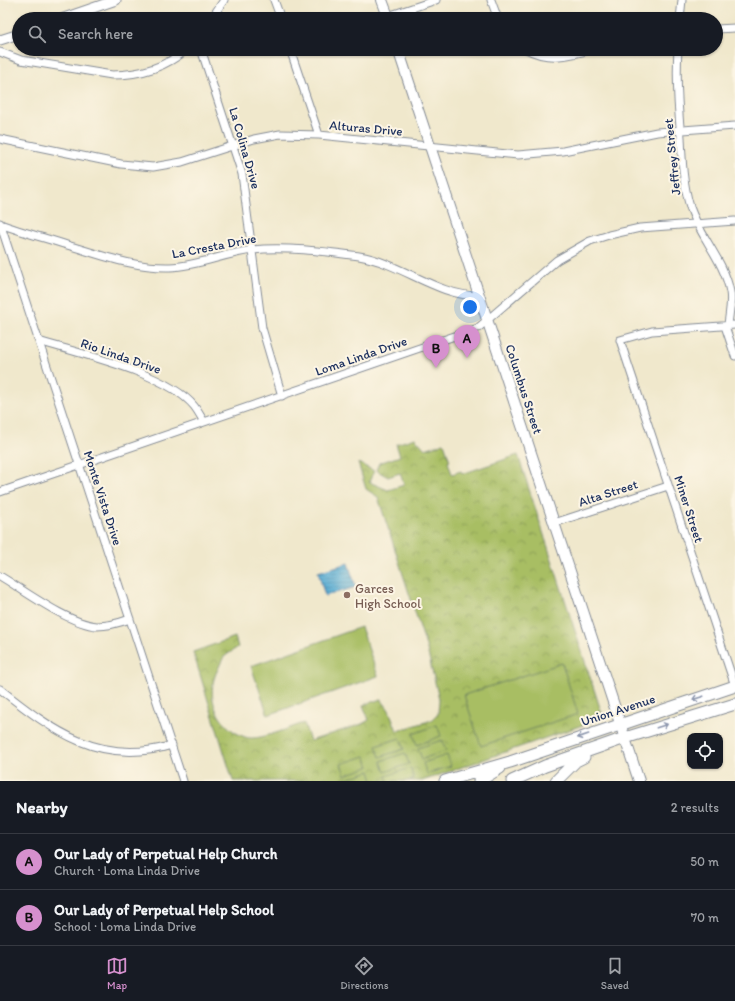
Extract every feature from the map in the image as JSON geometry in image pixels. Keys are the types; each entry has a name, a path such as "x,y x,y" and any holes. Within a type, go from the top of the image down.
{"main road":[{"path":"382,0 386,12"},
{"name":"Columbus Street","path":"400,56 639,781"},
{"name":"Union Avenue","path":"510,762 735,686"},
{"path":"514,780 625,738 735,704"},
{"path":"556,781 576,761 611,743"},
{"path":"445,781 510,762"},
{"path":"479,781 510,762"}],"street":[{"path":"81,12 116,0"},
{"path":"216,12 224,0"},
{"path":"274,0 278,12"},
{"path":"404,12 436,0"},
{"path":"491,0 495,12"},
{"path":"681,12 682,0"},
{"path":"723,29 735,28"},
{"path":"0,40 12,36"},
{"path":"0,52 21,60 112,75 125,75 154,69 168,63 178,56"},
{"name":"La Colina Drive","path":"203,56 233,145 245,188 262,328 282,396"},
{"path":"292,56 318,135"},
{"path":"550,56 563,56"},
{"name":"Jeffrey Street","path":"678,56 677,86 686,191 697,223 717,257 727,283 730,302 729,325 735,356"},
{"name":"Alturas Drive","path":"0,139 137,166 153,167 175,164 233,145 280,134 318,135 500,154 541,154 644,134 735,126"},
{"name":"Loma Linda Drive","path":"0,492 478,328 556,260 590,241 609,234 640,228 735,221"},
{"name":"La Cresta Drive","path":"0,224 123,262 147,266 188,265 253,250 280,249 365,258 392,265 452,292 467,296 479,296"},
{"name":"Monte Vista Drive","path":"0,224 183,781"},
{"name":"Miner Street","path":"729,325 652,331 620,340 735,686"},
{"name":"Rio Linda Drive","path":"39,341 130,369 160,381 194,406 204,422"},
{"name":"Alta Street","path":"554,523 668,486"},
{"path":"0,576 75,620 85,624 107,626 130,619"},
{"path":"0,689 49,726 99,748 115,752 136,753 154,751 172,745"}],"green space":[{"path":"415,438 425,449 444,443 450,461 448,462 452,474 461,471 462,474 518,455 602,714 600,719 422,781 233,781 193,652 235,637 238,647 225,656 221,662 214,679 212,689 213,699 220,718 227,726 245,737 251,738 266,736 304,723 310,741 362,724 369,720 363,705 381,699 389,710 397,731 432,720 438,714 439,699 427,649 378,497 366,489 358,463 374,471 369,482 388,490 404,485 400,473 388,477 376,470 379,463 400,456 396,444"},
{"path":"361,627 378,676 268,715 251,666"},
{"path":"562,663 578,714 481,746 464,695"},
{"path":"437,725 441,736 417,745 413,734"},
{"path":"400,738 404,749 380,757 376,746"},
{"path":"442,740 446,751 422,759 418,748"},
{"path":"405,753 409,764 385,772 381,761"},
{"path":"447,755 451,766 427,774 423,763"},
{"path":"365,756 369,767 345,775 341,764"},
{"path":"410,768 414,779 407,781 388,781 386,776"},
{"path":"370,771 373,781 346,781 346,779"}],"water":[{"path":"348,563 356,587 325,596 318,572"}],"place":[{"name":"Our Lady of Perpetual Help Church","path":"467,358"},
{"name":"Our Lady of Perpetual Help School","path":"436,368"},
{"name":"Garces High School","path":"347,595"}]}
